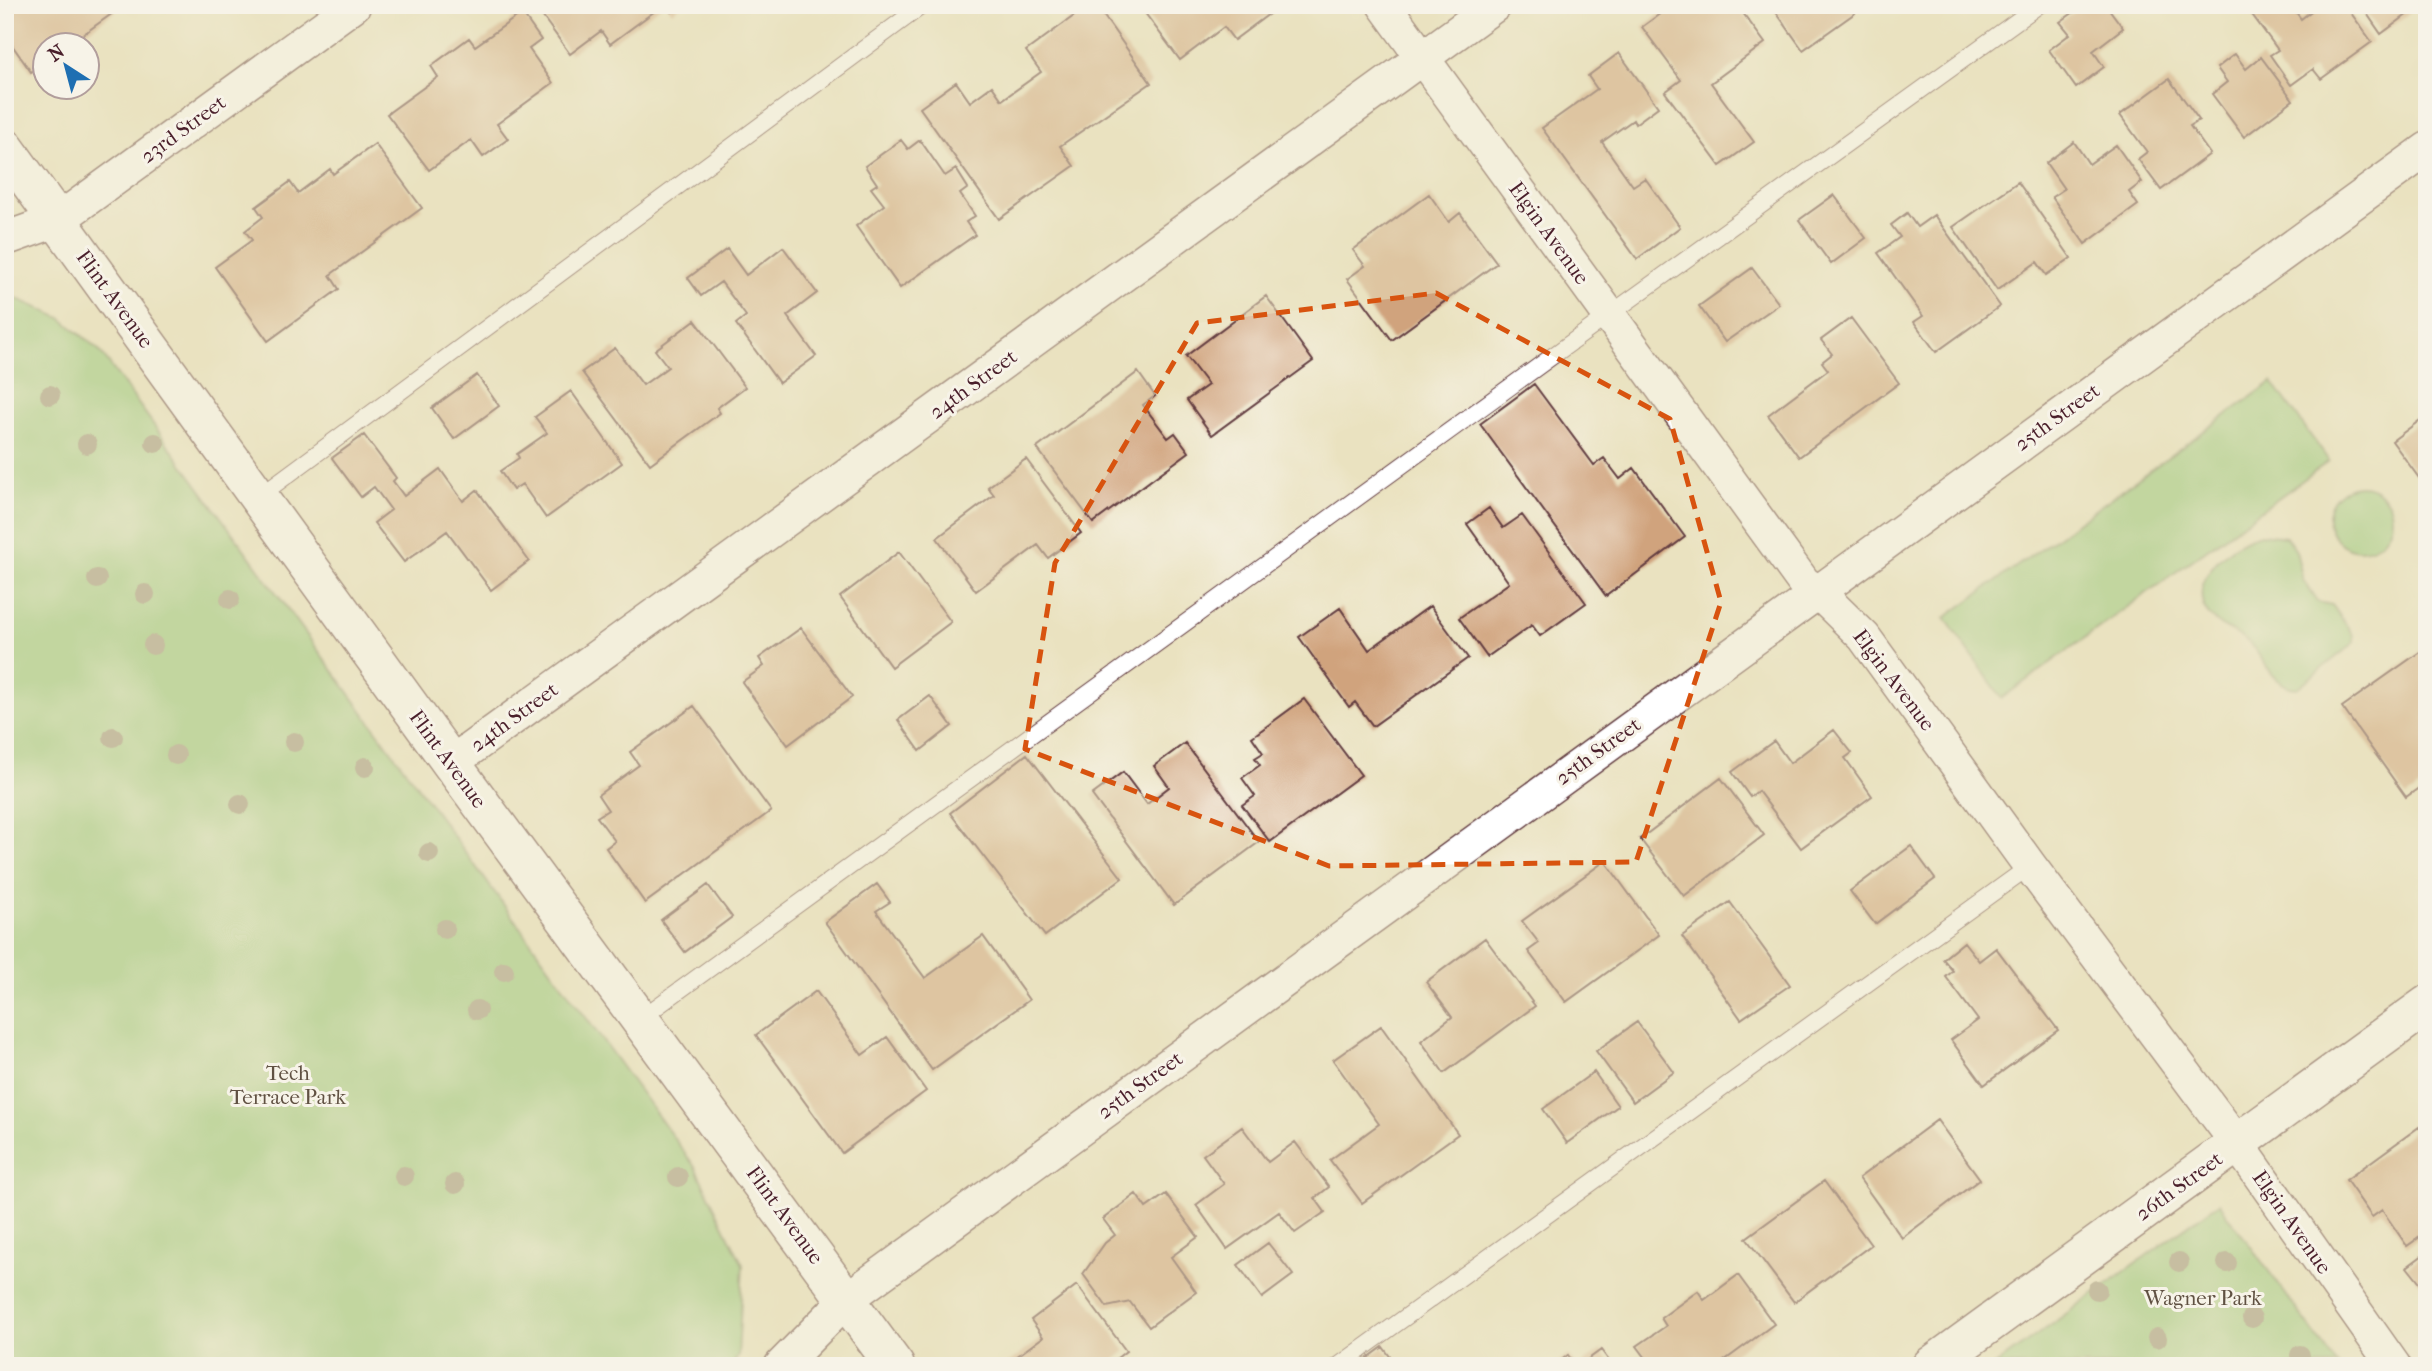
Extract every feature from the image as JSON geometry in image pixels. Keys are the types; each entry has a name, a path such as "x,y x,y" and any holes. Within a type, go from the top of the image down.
{"street":[{"name":"23rd Street","path":"5,239 58,220 354,5"},
{"name":"Elgin Avenue","path":"1384,5 1804,583 1817,591 1864,637 2030,866 2237,1143 2394,1366"},
{"name":"24th Street","path":"451,763 1496,5"},
{"name":"Flint Avenue","path":"5,148 451,763 895,1366"},
{"name":"25th Street","path":"781,1366 847,1299 2427,149"},
{"name":"26th Street","path":"1931,1366 2427,1005"}],"lane":[{"path":"258,497 923,5"},
{"path":"640,1019 1609,314 2039,5"},
{"path":"1338,1366 2030,866"}],"highlighted area":[{"path":"1436,293 1670,419 1721,602 1636,862 1329,866 1025,749 1055,563 1197,323"}],"green space":[{"name":"Tech Terrace Park","path":"5,297 13,297 61,318 99,350 695,1167 743,1265 738,1356 732,1366 5,1366"},
{"path":"2272,382 2329,461 2002,698 1945,618"},
{"path":"2360,486 2372,488 2383,495 2390,506 2390,530 2383,541 2372,548 2360,550 2348,548 2337,541 2330,530 2328,518 2330,506 2337,495 2348,488"},
{"path":"2261,534 2286,537 2296,551 2303,580 2318,602 2332,605 2354,636 2354,643 2297,688 2289,687 2277,679 2252,646 2214,620 2203,603 2202,590 2214,565 2237,545"},
{"name":"Wagner Park","path":"2219,1203 2338,1366 1994,1366"}],"building":[{"path":"5,5 124,5 86,32 32,32 31,72 5,35"},
{"path":"550,5 663,5 610,44 601,31 570,54 540,13"},
{"path":"667,5 681,5 672,12"},
{"path":"1089,5 1096,5 1151,83 1060,146 1074,166 999,219 920,108 956,82 970,102 992,86 1002,100 1041,72 1026,51"},
{"path":"1139,5 1281,5 1234,40 1224,27 1180,60"},
{"path":"1672,5 1737,5 1765,43 1711,83 1754,142 1720,166 1665,92 1681,80 1642,27"},
{"path":"1771,5 1849,5 1855,13 1803,50"},
{"path":"2084,5 2106,5 2123,28 2093,51 2104,67 2076,88 2049,50 2070,34 2060,22"},
{"path":"2245,5 2291,5 2301,19 2319,5 2345,5 2372,42 2321,79 2313,69 2291,85 2270,55 2278,50"},
{"path":"2361,5 2420,5 2381,34"},
{"path":"522,13 541,40 529,49 553,83 497,124 508,139 483,157 471,140 429,170 387,114 438,77 431,66 469,38 475,46"},
{"path":"1619,53 1658,107 1635,124 1633,120 1602,142 1633,186 1645,178 1680,227 1637,259 1542,128 1597,89 1588,76"},
{"path":"2235,54 2246,69 2261,57 2293,100 2244,137 2212,94 2227,82 2217,68"},
{"path":"2169,79 2199,120 2190,126 2210,154 2161,190 2138,159 2147,152 2120,115"},
{"path":"901,140 908,149 920,140 945,176 956,169 968,188 960,194 975,216 966,222 975,235 900,288 856,226 884,205 871,188 877,184 865,166"},
{"path":"2074,142 2089,164 2116,145 2142,182 2129,192 2138,205 2085,244 2052,197 2064,189 2046,163"},
{"path":"375,144 422,208 330,275 339,289 268,341 215,267 252,240 245,231 263,217 256,207 290,182 298,193 330,169 333,174"},
{"path":"2018,182 2071,258 2046,275 2037,262 1997,290 1953,227"},
{"path":"1429,194 1449,222 1460,213 1497,263 1392,340 1347,279 1365,266 1353,250"},
{"path":"1834,195 1866,238 1831,264 1799,220"},
{"path":"1907,213 1917,227 1934,215 2000,306 1936,352 1914,322 1923,316 1878,253 1900,237 1891,225"},
{"path":"783,247 817,293 787,316 816,356 779,383 736,324 746,316 721,282 701,296 688,278 727,249 746,275"},
{"path":"1752,268 1779,304 1725,342 1699,306"},
{"path":"1266,296 1313,361 1212,435 1187,400 1208,385 1186,356"},
{"path":"1851,318 1899,383 1799,457 1768,415 1828,370 1822,362 1832,354 1821,340"},
{"path":"695,320 745,387 717,408 720,413 650,464 582,372 615,348 643,385 668,367 655,350"},
{"path":"1138,372 1155,396 1143,405 1168,438 1175,433 1189,452 1093,523 1037,448"},
{"path":"477,375 499,406 454,439 432,408"},
{"path":"1534,384 1594,465 1604,458 1620,479 1634,468 1685,537 1606,596 1480,424"},
{"path":"571,391 622,463 546,518 522,484 513,490 500,471 519,458 517,454 547,433 535,417"},
{"path":"2427,415 2427,489 2392,441"},
{"path":"364,435 396,478 393,481 404,496 440,469 463,501 477,490 529,561 491,590 447,531 404,562 374,523 391,510 374,487 361,497 332,458"},
{"path":"1026,459 1081,533 1048,558 1038,545 976,591 937,538 994,495 988,487"},
{"path":"1489,508 1503,528 1522,515 1586,603 1540,636 1532,625 1487,657 1459,618 1509,583 1467,524"},
{"path":"899,552 951,622 891,667 840,597"},
{"path":"1430,606 1468,658 1373,726 1355,702 1349,707 1299,637 1340,608 1369,650"},
{"path":"801,628 852,697 788,745 742,682 764,666 759,658"},
{"path":"2427,647 2427,782 2406,797 2342,707"},
{"path":"930,696 952,726 920,751 898,720"},
{"path":"1304,699 1361,775 1270,842 1242,805 1255,796 1242,778 1260,765 1255,758 1263,753 1252,737"},
{"path":"694,706 771,811 645,903 606,848 615,841 597,817 608,810 598,795 639,765 630,752"},
{"path":"1834,730 1852,753 1845,758 1872,796 1801,848 1758,791 1750,797 1732,772 1774,741 1790,763"},
{"path":"1185,743 1259,842 1174,905 1092,795 1123,772 1147,804 1169,787 1154,766"},
{"path":"1027,754 1122,878 1045,936 950,813"},
{"path":"1721,778 1764,835 1684,896 1640,839"},
{"path":"1911,846 1935,879 1875,924 1850,891"},
{"path":"1605,861 1659,935 1566,1002 1528,951 1539,943 1522,921"},
{"path":"877,884 890,902 876,911 925,978 983,936 1029,1000 932,1070 825,922"},
{"path":"708,885 732,917 685,952 661,920"},
{"path":"1730,902 1790,985 1741,1019 1682,936"},
{"path":"1485,938 1535,1006 1444,1073 1421,1041 1452,1017 1426,982"},
{"path":"1964,942 1979,961 1996,948 2058,1030 1984,1085 1951,1040 1978,1020 1946,977 1953,971 1943,959"},
{"path":"816,991 862,1055 887,1037 926,1091 842,1153 756,1035"},
{"path":"1637,1022 1674,1072 1633,1102 1596,1051"},
{"path":"1381,1026 1458,1134 1362,1203 1330,1160 1379,1124 1333,1060"},
{"path":"1594,1072 1618,1106 1567,1143 1543,1109"},
{"path":"1937,1120 1980,1179 1902,1238 1859,1178"},
{"path":"1242,1127 1268,1162 1295,1142 1329,1187 1315,1198 1325,1212 1295,1233 1279,1212 1227,1249 1196,1205 1224,1184 1203,1155"},
{"path":"2419,1127 2427,1139 2427,1185 2422,1188 2427,1195 2427,1232 2407,1246 2382,1210 2372,1217 2346,1180"},
{"path":"1824,1181 1871,1245 1794,1302 1746,1238"},
{"path":"1136,1194 1146,1208 1166,1194 1198,1237 1171,1257 1196,1292 1149,1327 1130,1302 1107,1307 1083,1274 1105,1243 1115,1235 1103,1219"},
{"path":"1268,1243 1293,1275 1262,1298 1238,1265"},
{"path":"2427,1252 2427,1292 2407,1267"},
{"path":"1738,1275 1774,1324 1717,1366 1652,1366 1637,1346 1666,1326 1661,1318 1698,1291 1704,1300"},
{"path":"1077,1285 1126,1351 1107,1366 1004,1366 1043,1337 1031,1320"},
{"path":"1383,1347 1397,1366 1357,1366"},
{"path":"1601,1350 1613,1366 1579,1366"},
{"path":"1568,1355 1576,1366 1554,1366"}]}
